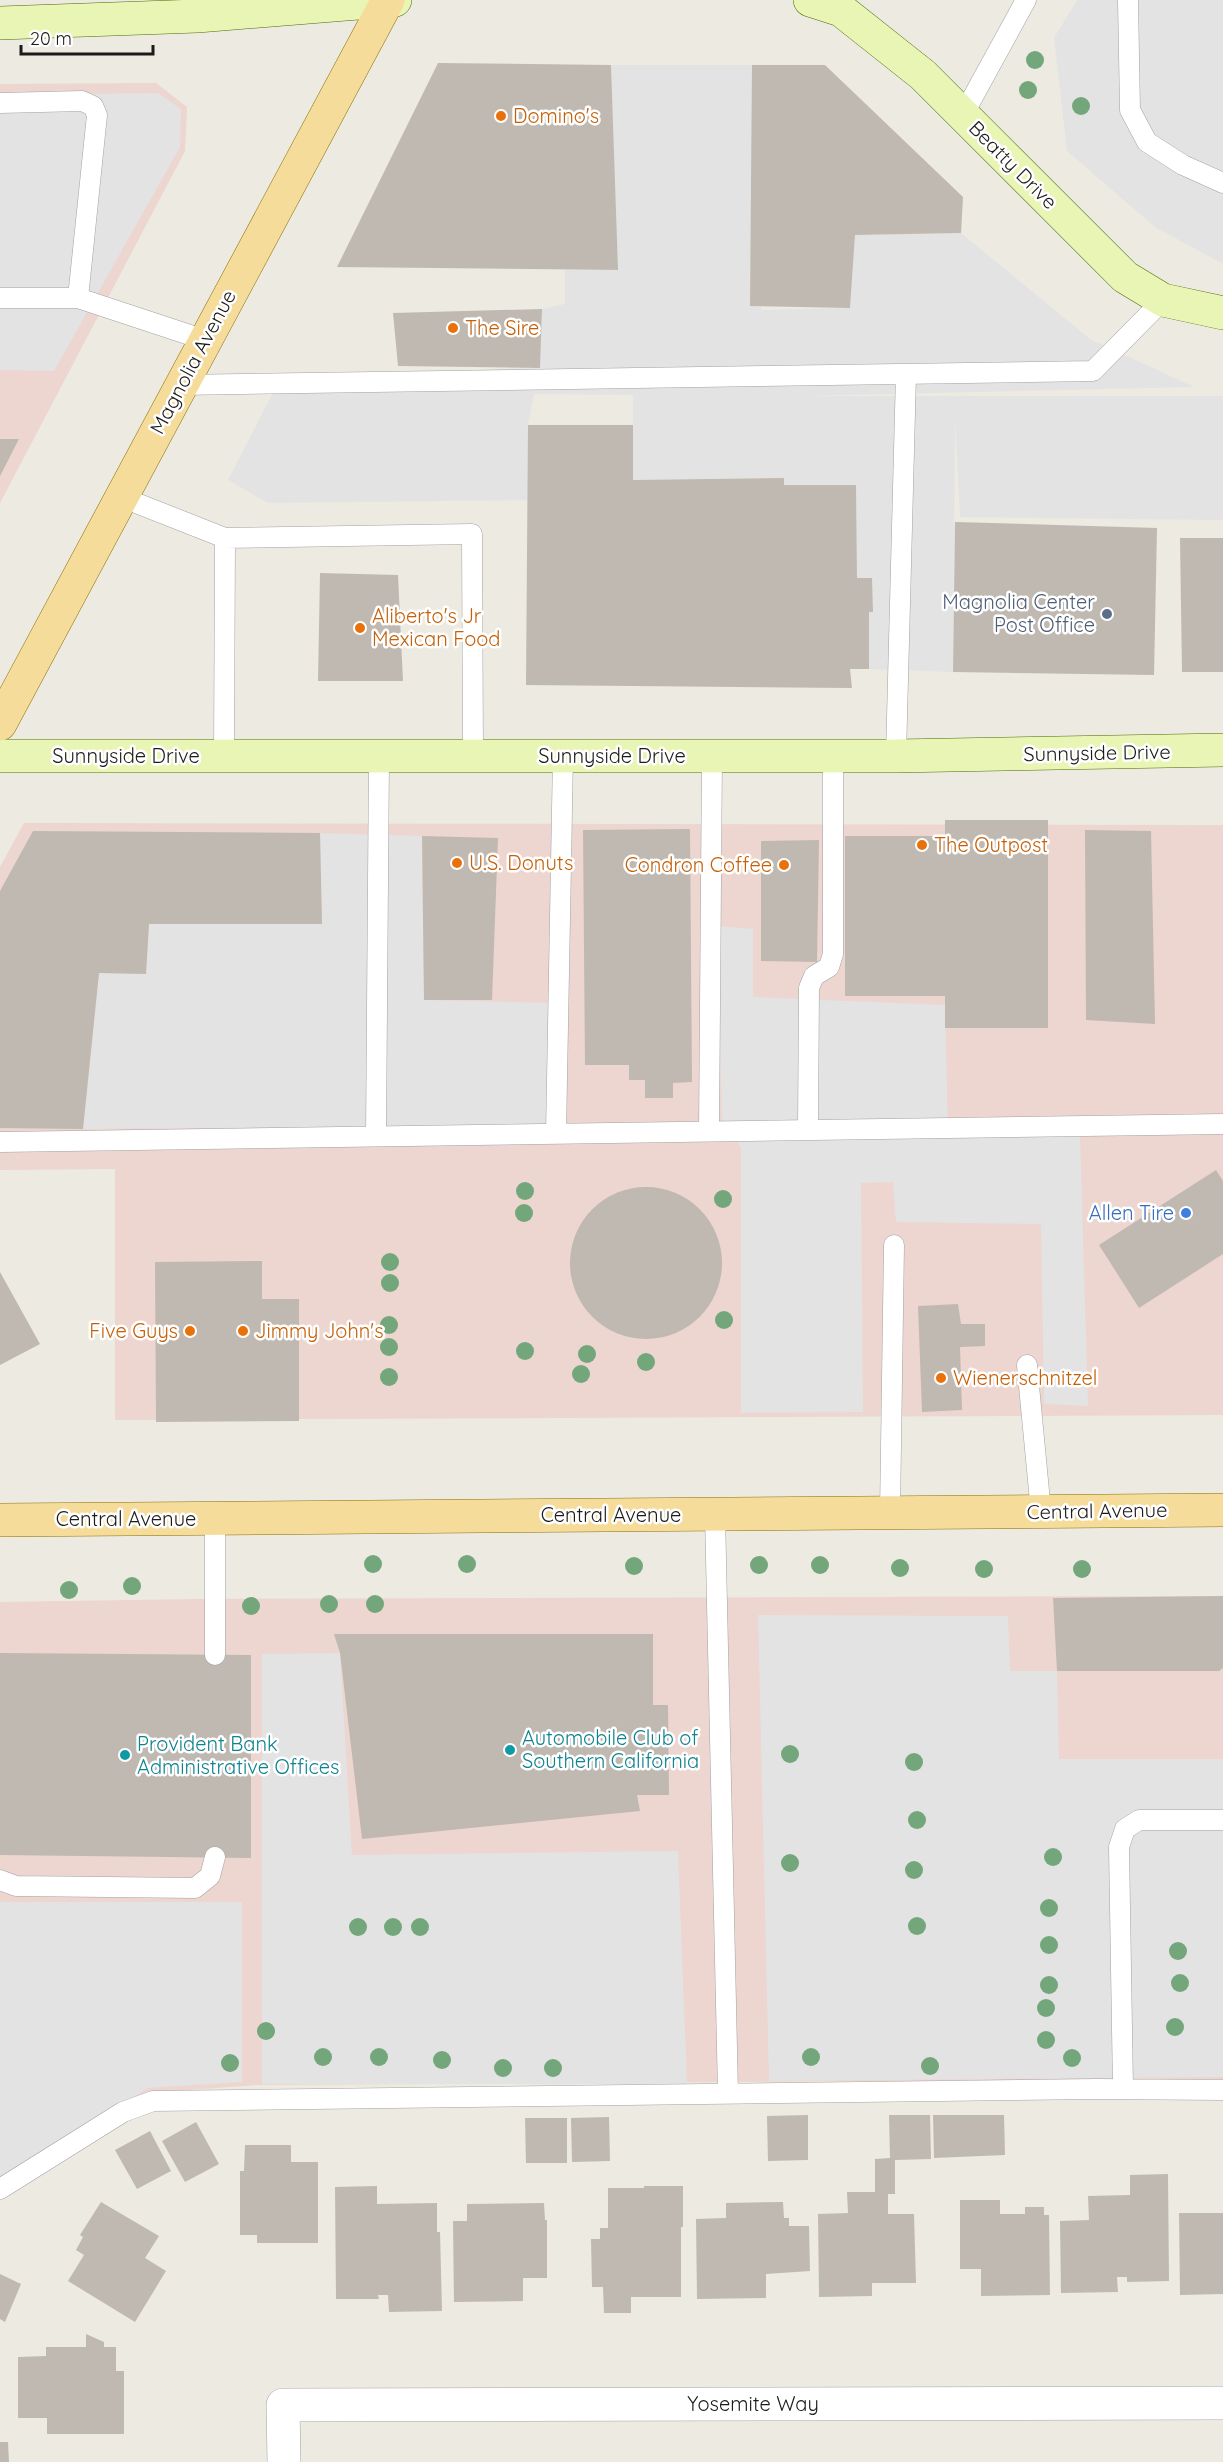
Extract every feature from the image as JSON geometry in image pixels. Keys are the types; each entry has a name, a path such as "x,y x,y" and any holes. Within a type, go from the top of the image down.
{"main road":[{"name":"Magnolia Avenue","path":"0,724 180,385 389,0"},
{"name":"Central Avenue","path":"0,1520 1223,1510"}],"street":[{"path":"0,23 90,10 197,16 389,0"},
{"name":"Beatty Drive","path":"810,0 841,10 923,75 1125,277 1163,300 1223,313"},
{"name":"Sunnyside Drive","path":"0,756 896,756 1223,750"},
{"name":"Yosemite Way","path":"284,2462 283,2405 1223,2403"}],"lane":[{"path":"963,115 1026,0"},
{"path":"1128,0 1130,110 1147,142 1183,165 1223,183"},
{"path":"0,103 82,101 93,106 97,115 78,298"},
{"path":"0,298 78,298 205,340"},
{"path":"180,385 1092,371 1163,300"},
{"path":"896,756 906,374"},
{"path":"121,497 225,538 472,534 473,756"},
{"path":"224,756 225,538"},
{"path":"376,1137 379,756"},
{"path":"556,1134 563,756"},
{"path":"709,1131 712,756"},
{"path":"808,1129 809,988 814,976 829,967 833,954 833,756"},
{"path":"0,1142 1223,1124"},
{"path":"890,1513 894,1245"},
{"path":"1027,1365 1041,1512"},
{"path":"715,1514 728,2093"},
{"path":"215,1519 215,1655"},
{"path":"1123,2089 1119,1847 1125,1829 1139,1820 1223,1820"},
{"path":"0,1881 16,1886 195,1888 210,1876 215,1857"},
{"path":"0,2189 123,2112 153,2101 728,2093 1223,2090"}],"shaded area":[{"path":"1077,0 1223,0 1223,264 1155,227 1067,151 1054,38"},
{"path":"611,65 752,65 761,310 850,308 855,235 961,233 1090,339 1194,387 804,396 1223,396 1223,520 960,517 955,419 953,672 869,669 869,612 873,612 872,578 857,578 856,485 784,485 783,478 633,480 633,395 534,394 528,425 528,500 268,503 228,480 281,377 540,368 542,309 565,304 565,270 617,270"},
{"path":"156,83 187,107 185,151 0,503 0,84"},
{"path":"158,93 181,109 180,147 54,371 0,370 0,95"},
{"path":"24,823 1223,825 1223,1415 115,1420 115,1169 0,1170 0,867"},
{"path":"320,833 422,836 424,1000 554,1003 552,1125 83,1129 99,973 146,974 149,924 322,924"},
{"path":"717,926 753,929 753,997 945,1005 948,1134 1080,1134 1088,1406 1044,1404 1041,1224 896,1222 893,1182 861,1183 863,1412 741,1413 741,1148 722,1118"},
{"path":"1223,1596 1223,2079 256,2085 151,2093 0,2187 0,1602 201,1599"},
{"path":"758,1615 1008,1616 1010,1671 1057,1671 1059,1759 1223,1759 1223,2077 769,2081"},
{"path":"340,1653 352,1855 678,1851 687,2084 262,2084 262,1654"},
{"path":"0,1902 242,1902 242,2082 148,2088 0,2184"}],"building":[{"path":"438,63 611,65 618,270 337,267"},
{"path":"752,65 825,65 963,197 961,233 855,235 850,308 750,306"},
{"path":"542,309 540,368 398,366 393,313"},
{"path":"528,425 633,425 633,480 784,478 784,485 856,485 857,578 872,578 873,612 869,612 869,669 850,669 852,688 526,685"},
{"path":"0,439 19,439 0,476"},
{"path":"955,522 1157,528 1154,675 953,672"},
{"path":"1180,538 1223,538 1223,672 1182,672"},
{"name":"Aliberto's Jr Mexican Food","path":"320,573 398,575 403,681 318,681"},
{"path":"945,820 1048,820 1048,1028 945,1028 945,996 845,996 845,836 945,836"},
{"path":"690,829 692,1082 673,1083 673,1098 645,1098 645,1080 629,1080 629,1065 585,1065 583,830"},
{"path":"1085,830 1151,831 1155,1024 1086,1020"},
{"path":"33,831 320,833 322,924 149,924 146,974 99,973 83,1129 0,1128 0,891"},
{"path":"422,836 498,838 492,1000 424,1000"},
{"path":"819,840 817,962 761,961 761,841"},
{"name":"Allen Tire","path":"1216,1170 1223,1181 1223,1254 1139,1308 1099,1245"},
{"path":"646,1187 675,1193 700,1209 716,1234 722,1263 716,1292 700,1317 675,1333 646,1339 617,1333 592,1317 576,1292 570,1263 576,1234 592,1209 617,1193"},
{"path":"262,1261 262,1299 299,1299 299,1421 156,1422 155,1262"},
{"path":"0,1272 40,1344 0,1365"},
{"name":"Wienerschnitzel","path":"958,1304 961,1324 985,1324 985,1346 960,1347 962,1410 922,1412 918,1306"},
{"path":"1223,1596 1223,1668 1219,1671 1057,1671 1053,1598"},
{"name":"Automobile Club of Southern California","path":"334,1634 653,1634 653,1705 668,1705 669,1795 637,1795 640,1811 362,1839 340,1653"},
{"name":"Provident Bank Administrative Offices","path":"0,1653 251,1655 251,1858 0,1855"},
{"path":"808,2115 808,2160 768,2161 767,2116"},
{"path":"889,2115 930,2115 931,2159 895,2160 895,2194 888,2194 888,2214 914,2214 916,2283 872,2283 872,2296 819,2297 818,2214 848,2213 847,2192 875,2192 875,2159 890,2158"},
{"path":"933,2115 1004,2115 1005,2155 934,2158"},
{"path":"609,2117 610,2161 572,2162 571,2118"},
{"path":"525,2118 567,2118 567,2163 526,2163"},
{"path":"196,2122 219,2164 185,2182 162,2141"},
{"path":"150,2131 171,2171 137,2189 115,2150"},
{"path":"245,2145 291,2145 291,2162 318,2162 318,2243 257,2243 257,2235 240,2235 240,2171 244,2171"},
{"path":"1168,2174 1169,2281 1127,2282 1127,2277 1117,2277 1118,2292 1061,2293 1060,2221 1089,2220 1088,2196 1130,2195 1130,2175"},
{"path":"377,2186 377,2204 437,2203 442,2311 389,2312 388,2295 378,2295 379,2299 336,2299 335,2187"},
{"path":"644,2186 683,2186 681,2297 631,2297 631,2313 604,2313 603,2287 592,2287 591,2239 600,2239 600,2228 608,2228 608,2188 644,2188"},
{"path":"960,2200 1000,2200 1000,2214 1025,2214 1025,2207 1044,2207 1044,2215 1049,2215 1050,2295 981,2296 981,2269 960,2269"},
{"path":"101,2202 159,2236 145,2258 166,2271 135,2322 68,2281 84,2255 76,2250 83,2237 80,2235"},
{"path":"783,2202 784,2218 789,2218 789,2226 809,2226 810,2271 766,2274 766,2298 697,2299 696,2219 726,2218 726,2203"},
{"path":"544,2203 545,2220 547,2220 547,2278 523,2278 523,2301 454,2302 453,2221 467,2221 467,2204"},
{"path":"1179,2213 1223,2213 1223,2294 1180,2295"},
{"path":"0,2274 21,2284 5,2322 0,2319"},
{"path":"86,2334 104,2342 104,2347 116,2347 116,2371 124,2371 124,2434 47,2434 47,2418 18,2418 18,2357 46,2356 46,2347 86,2347"},
{"path":"0,2442 8,2442 9,2462 0,2462"}],"place":[{"name":"Domino's","path":"501,116"},
{"name":"The Sire","path":"453,328"},
{"name":"Magnolia Center Post Office","path":"1107,614"},
{"name":"Aliberto's Jr Mexican Food","path":"360,628"},
{"name":"The Outpost","path":"922,845"},
{"name":"U.S. Donuts","path":"457,863"},
{"name":"Condron Coffee","path":"784,865"},
{"name":"Allen Tire","path":"1186,1213"},
{"name":"Five Guys","path":"190,1331"},
{"name":"Jimmy John's","path":"243,1331"},
{"name":"Wienerschnitzel","path":"941,1378"},
{"name":"Automobile Club of Southern California","path":"510,1750"},
{"name":"Provident Bank Administrative Offices","path":"125,1755"}]}
